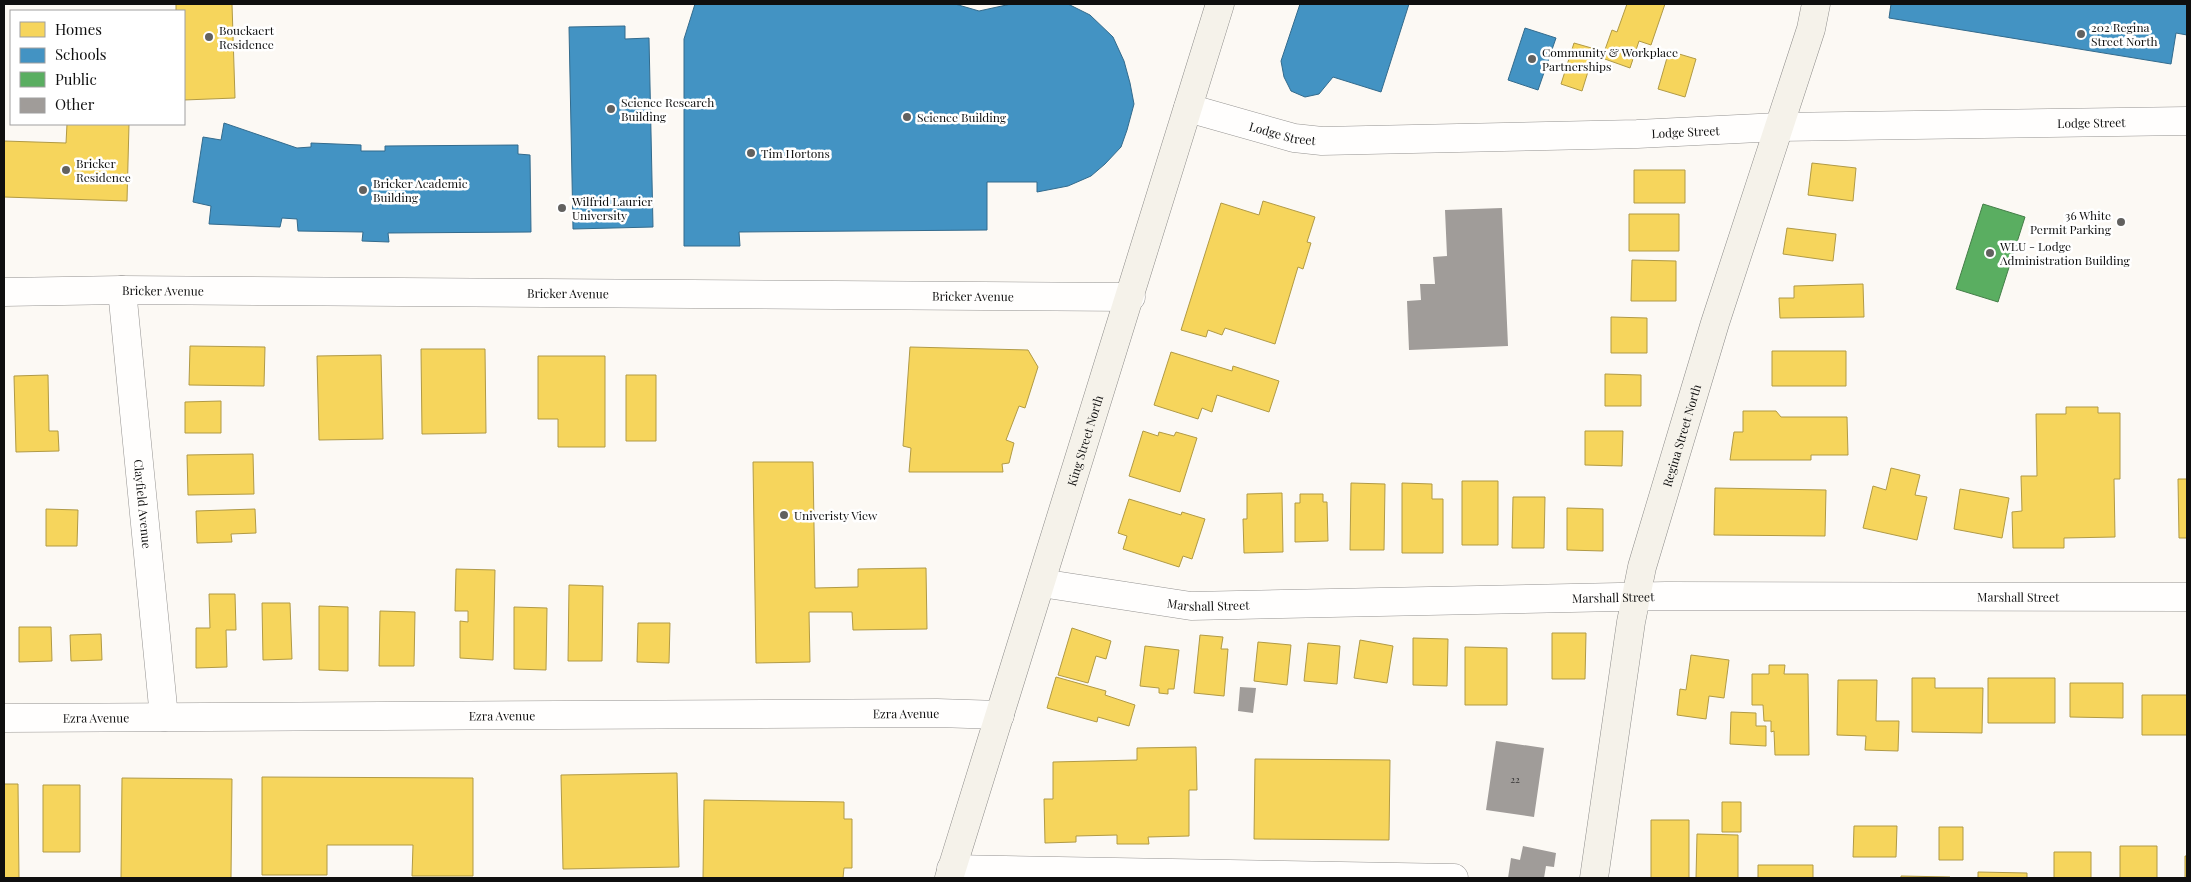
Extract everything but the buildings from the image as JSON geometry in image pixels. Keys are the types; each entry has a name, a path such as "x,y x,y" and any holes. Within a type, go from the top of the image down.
{"main road":[{"name":"King Street North","path":"950,874 1220,4"},
{"name":"Regina Street North","path":"1594,878 1634,599 1715,323 1811,29 1816,4"}],"street":[{"name":"Lodge Street","path":"1188,108 1294,138 1322,141 1646,133 1779,127 2187,121"},
{"name":"Bricker Avenue","path":"4,292 122,290 1130,296"},
{"name":"Clayfield Avenue","path":"122,290 164,717"},
{"name":"Marshall Street","path":"1041,582 1191,606 1634,599 1666,596 2187,597"},
{"name":"Ezra Avenue","path":"4,718 937,713 1000,716"},
{"path":"950,874 1454,878"}],"place":[{"name":"202 Regina Street North","path":"2081,34"},
{"name":"Bouckaert Residence","path":"209,37"},
{"name":"Community & Workplace Partnerships","path":"1532,59"},
{"name":"Science Research Building","path":"611,109"},
{"name":"Science Building","path":"907,117"},
{"name":"Tim Hortons","path":"751,153"},
{"name":"Bricker Residence","path":"66,170"},
{"name":"Bricker Academic Building","path":"363,190"},
{"name":"Wilfrid Laurier University","path":"562,208"},
{"name":"36 White Permit Parking","path":"2121,222"},
{"name":"WLU - Lodge Administration Building","path":"1990,253"},
{"name":"Univeristy View","path":"784,515"}]}
